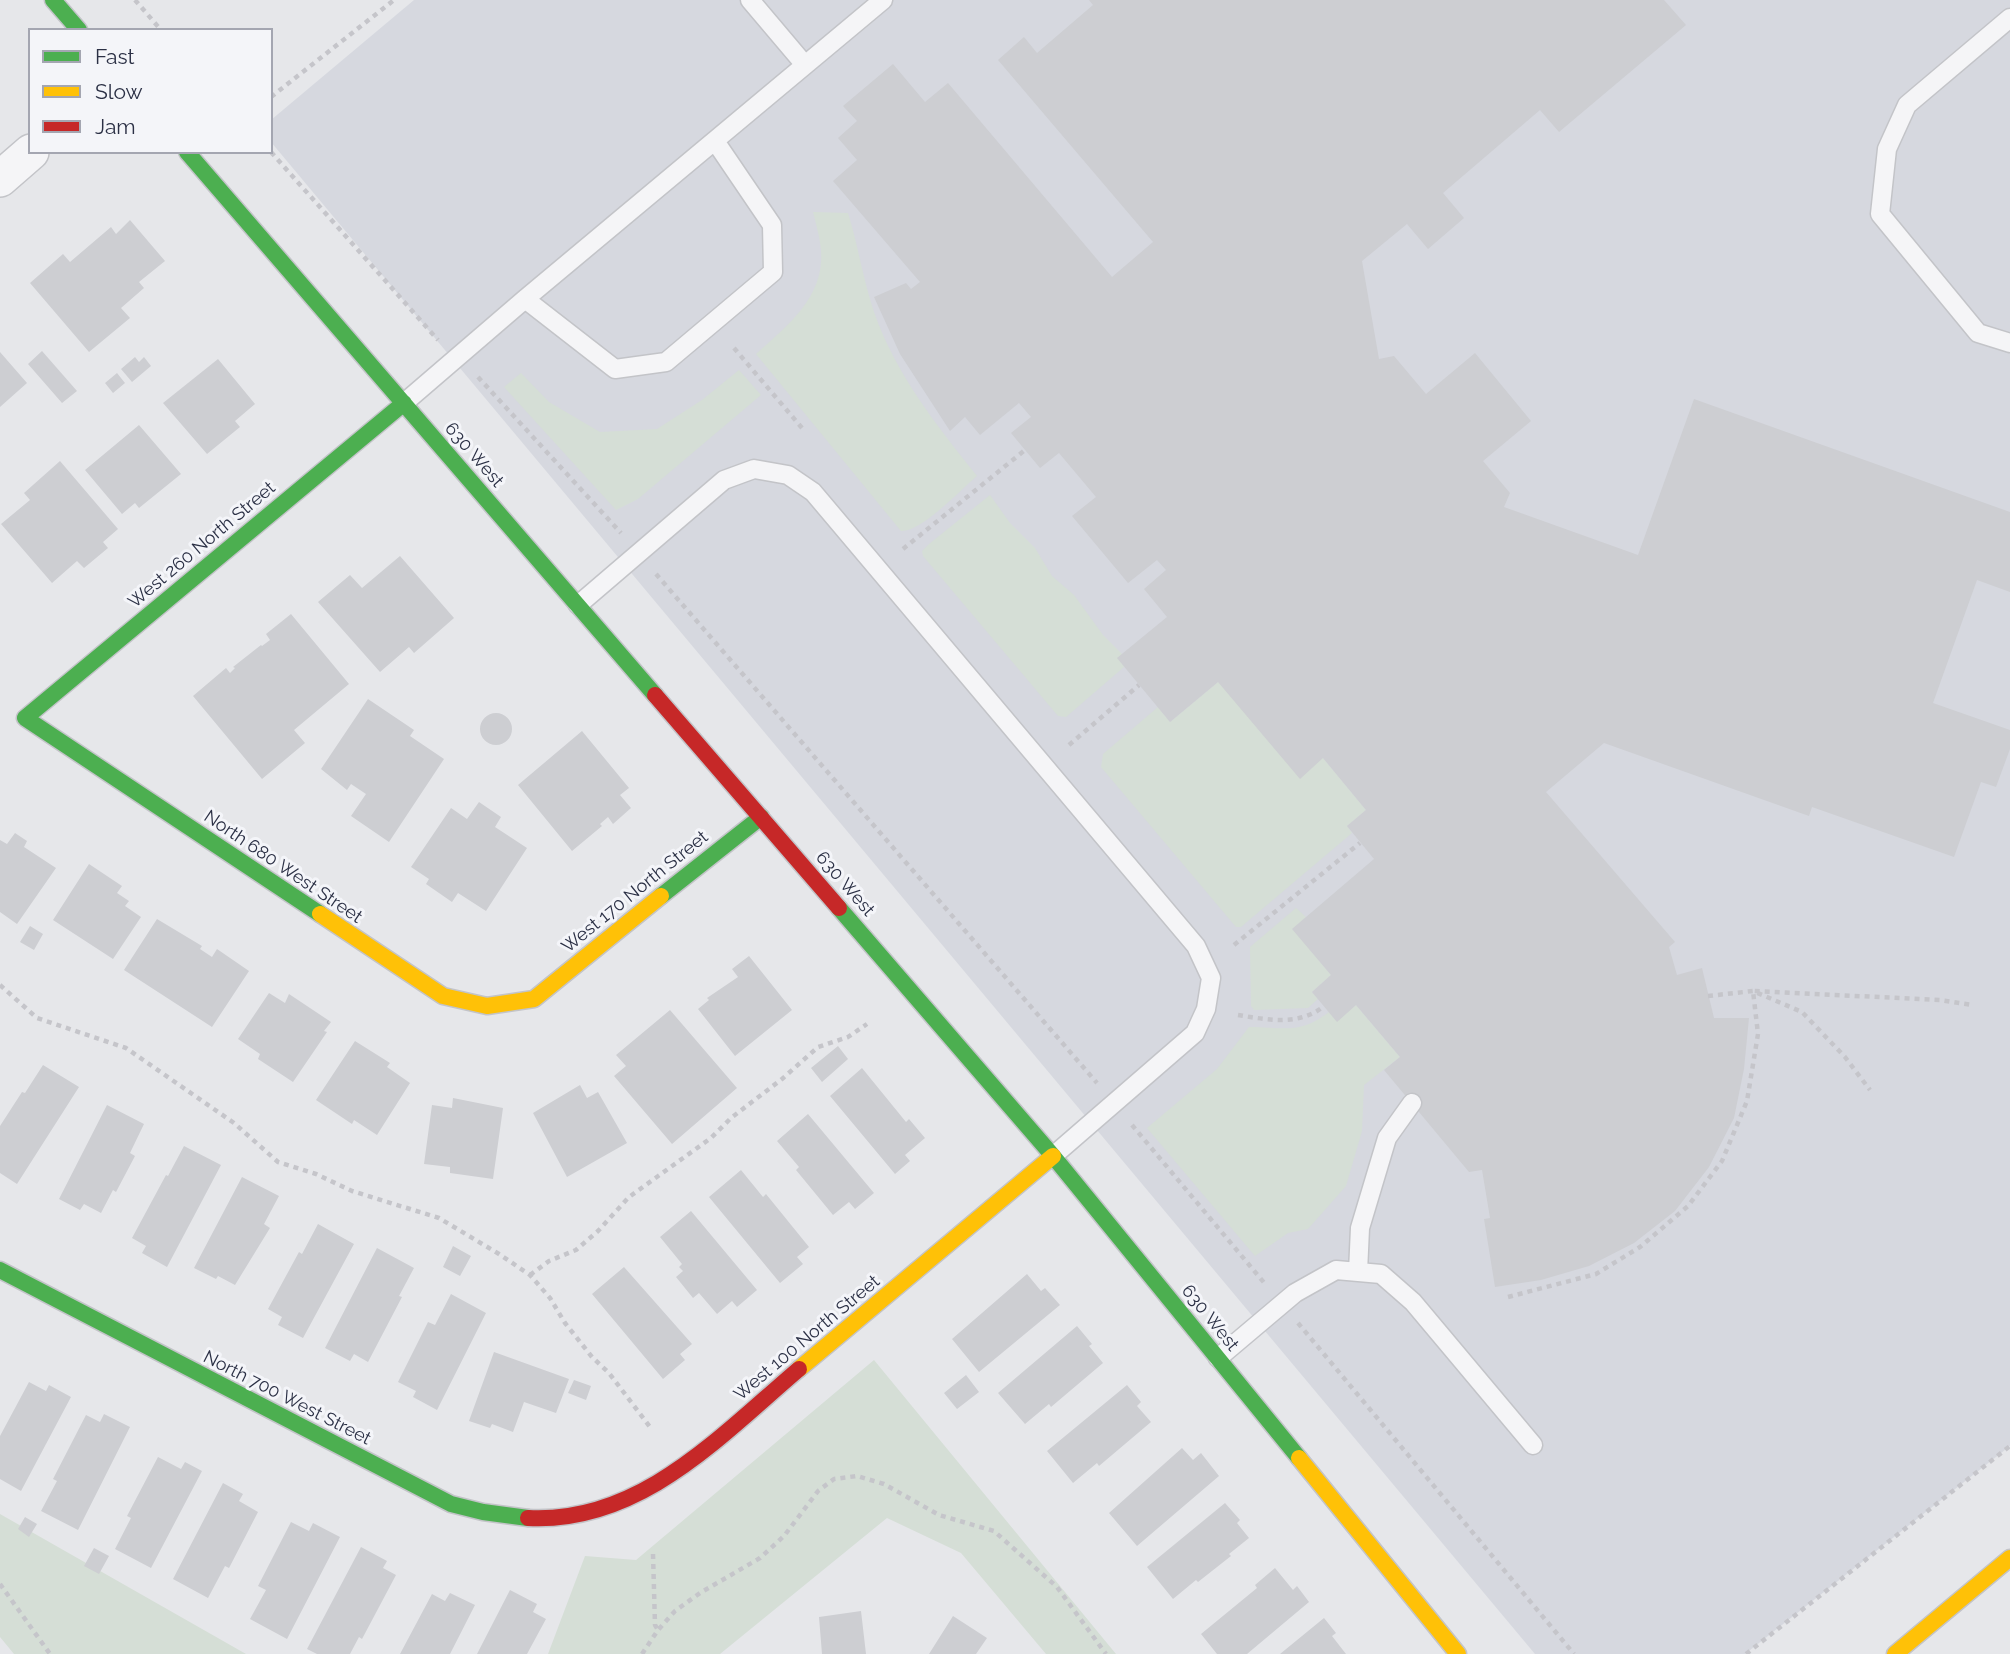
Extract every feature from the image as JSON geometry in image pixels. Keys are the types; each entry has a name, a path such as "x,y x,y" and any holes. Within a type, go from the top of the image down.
{"street":[{"path":"53,0 77,28"},
{"path":"0,179 29,154"},
{"name":"630 West","path":"189,154 1054,1156 1458,1654"},
{"name":"West 260 North Street","path":"25,718 404,403"},
{"name":"North 680 West Street","path":"25,718 443,996 487,1006 534,999"},
{"name":"West 170 North Street","path":"534,999 761,817"},
{"name":"West 100 North Street","path":"568,1517 600,1511 656,1487 1054,1156"},
{"name":"North 700 West Street","path":"0,1270 451,1504 509,1518 568,1517"},
{"path":"1895,1654 2010,1558"}],"lane":[{"path":"750,0 805,65"},
{"path":"404,403 883,0"},
{"path":"2010,18 1907,105 1887,149 1880,214 1978,333 2010,343"},
{"path":"525,299 615,369 666,362 773,272 772,225 715,141"},
{"path":"578,605 724,481 754,469 788,475 813,492 1196,946 1211,978 1206,1009 1195,1033 1054,1156"},
{"path":"1358,1272 1360,1228 1387,1138 1412,1103"},
{"path":"1218,1358 1295,1293 1336,1270 1381,1274 1413,1302 1533,1445"}],"path":[{"path":"135,0 159,28"},
{"path":"273,95 394,0"},
{"path":"273,154 433,336"},
{"path":"734,348 802,428"},
{"path":"491,389 620,531"},
{"path":"904,549 1025,450"},
{"path":"661,578 1092,1078"},
{"path":"1069,745 1139,685"},
{"path":"1234,945 1360,843"},
{"path":"0,985 37,1018 126,1048 234,1123 278,1162 316,1174 352,1191 439,1218 499,1254 530,1276 550,1298 565,1323 592,1357 609,1373 650,1427"},
{"path":"1709,996 1753,991 1940,1000 1973,1005"},
{"path":"1753,991 1802,1012 1845,1057 1870,1090"},
{"path":"1508,1297 1596,1274 1640,1247 1688,1206 1722,1160 1747,1101 1758,1034 1753,991"},
{"path":"1238,1015 1298,1020 1312,1016 1324,1006"},
{"path":"530,1276 549,1261 576,1250 598,1231 629,1197 711,1138 731,1118 818,1047 848,1037 867,1024"},
{"path":"1129,1121 1255,1272"},
{"path":"1305,1331 1574,1654"},
{"path":"1746,1654 2010,1446"},
{"path":"642,1654 675,1611 760,1558 784,1536 818,1491 834,1479 857,1476 884,1485 939,1515 994,1531 1057,1587 1106,1654"},
{"path":"653,1555 655,1625 658,1630"},
{"path":"0,1584 50,1654"}],"shaded area":[{"path":"414,0 2010,0 2010,1446 1745,1654 1535,1654 273,144 273,118"},
{"path":"813,212 848,213 874,312 893,356 932,418 977,476 930,518 910,529 901,531 756,354 802,309 817,282 821,267 821,250"},
{"path":"739,370 761,395 638,499 616,510 504,387 521,373 549,402 600,432 657,429 702,400"},
{"path":"990,495 1010,523 1035,548 1052,576 1074,595 1103,635 1122,654 1124,667 1066,717 1058,716 923,556 922,551 929,544"},
{"path":"1218,682 1323,758 1366,810 1347,826 1352,833 1241,927 1236,927 1101,767 1103,754 1158,707 1170,722"},
{"path":"1296,908 1306,917 1293,929 1331,975 1312,992 1318,999 1308,1008 1254,1010 1251,1006 1250,947"},
{"path":"1356,1005 1400,1057 1364,1085 1362,1131 1346,1186 1308,1229 1288,1233 1255,1256 1147,1128 1217,1069 1249,1027 1300,1027 1329,1012 1337,1021"},
{"path":"874,1360 1116,1654 1046,1654 961,1553 887,1518 720,1654 548,1654 585,1556 636,1560"},
{"path":"0,1514 246,1654 14,1654 0,1637"}],"building":[{"path":"1089,0 1664,0 1686,25 1559,132 1540,110 1443,193 1464,218 1428,249 1407,224 1362,261 1379,359 1394,356 1426,394 1475,353 1531,421 1483,461 1510,493 1504,507 1638,555 1694,399 2010,512 2010,592 1977,580 1933,703 2010,730 2010,749 1996,787 1981,782 1954,857 1812,807 1809,816 1604,743 1546,792 1675,942 1669,947 1677,975 1702,968 1714,1018 1749,1018 1744,1069 1734,1118 1709,1167 1675,1211 1634,1243 1589,1266 1541,1280 1495,1287 1484,1219 1490,1218 1482,1170 1469,1172 1384,1070 1400,1057 1356,1005 1337,1022 1312,992 1331,975 1292,929 1374,859 1347,826 1366,810 1323,758 1300,779 1218,682 1170,722 1117,658 1167,617 1144,589 1166,570 1157,560 1128,583 1072,516 1096,497 1059,453 1040,468 1011,433 1031,417 1019,403 980,435 965,417 950,431 900,354 874,297 906,283 911,289 920,282 833,181 857,160 838,138 857,121 843,106 893,64 925,102 948,83 1112,277 1153,242 998,60 1024,37 1037,53 1093,5"},
{"path":"130,220 165,261 139,282 144,288 121,308 130,318 89,352 30,283 63,254 70,262 111,227 116,234"},
{"path":"42,351 77,391 62,403 28,364"},
{"path":"0,352 27,383 0,407"},
{"path":"135,357 139,362 144,357 151,366 132,382 121,369"},
{"path":"218,359 255,404 235,421 240,427 207,454 163,403"},
{"path":"117,373 125,383 113,393 105,383"},
{"path":"139,425 181,474 139,508 135,503 122,514 85,470"},
{"path":"60,461 118,529 103,542 108,548 84,568 77,561 52,583 1,524 30,500 24,493"},
{"path":"400,556 454,618 414,653 409,647 380,672 318,602 350,575 362,588"},
{"path":"291,614 349,684 294,730 305,743 262,779 193,696 226,668 230,673 235,668 233,667 270,640 266,634"},
{"path":"368,699 414,730 410,736 444,759 389,842 351,816 366,794 351,784 347,790 321,769"},
{"path":"496,713 507,718 512,729 507,740 496,745 485,740 480,729 485,718"},
{"path":"582,731 629,788 620,795 631,808 613,824 608,817 600,824 602,826 572,851 518,785"},
{"path":"479,802 501,817 495,827 527,848 486,911 458,893 452,902 426,884 429,879 411,867 451,808 467,819"},
{"path":"15,833 27,841 24,847 56,868 17,924 0,912 0,840 7,844"},
{"path":"89,864 122,886 117,893 129,901 125,906 141,917 113,959 53,920"},
{"path":"157,919 202,946 200,949 212,957 217,949 249,971 212,1027 124,970"},
{"path":"30,926 43,934 34,950 20,942"},
{"path":"749,956 792,1010 735,1056 698,1009 709,1000 707,998 738,977 732,969"},
{"path":"269,993 285,1003 289,994 331,1022 293,1082 258,1059 260,1054 238,1039"},
{"path":"670,1010 737,1088 672,1144 614,1076 626,1066 616,1055"},
{"path":"355,1041 390,1063 387,1067 410,1083 377,1135 354,1120 352,1124 316,1100"},
{"path":"838,1046 848,1059 822,1082 811,1068"},
{"path":"43,1065 79,1087 17,1184 0,1173 0,1126"},
{"path":"862,1068 906,1122 909,1119 925,1138 905,1155 910,1161 895,1174 830,1096"},
{"path":"580,1085 587,1098 598,1092 627,1143 567,1177 533,1113"},
{"path":"453,1098 503,1108 493,1179 450,1173 450,1167 424,1164 432,1105 452,1108"},
{"path":"107,1105 144,1124 130,1153 135,1156 116,1192 113,1190 101,1213 84,1204 80,1210 59,1199"},
{"path":"808,1114 874,1193 855,1209 849,1202 833,1215 796,1170 799,1167 777,1141"},
{"path":"184,1146 221,1165 167,1267 142,1253 146,1246 132,1238"},
{"path":"741,1170 763,1197 766,1194 809,1247 797,1257 803,1264 780,1283 709,1197"},
{"path":"242,1177 279,1196 264,1224 270,1228 235,1285 194,1268"},
{"path":"691,1211 757,1290 737,1307 732,1301 717,1314 699,1293 693,1298 676,1277 683,1271 679,1267 682,1264 660,1237"},
{"path":"318,1224 354,1244 303,1338 278,1325 282,1317 268,1309 299,1252 302,1254"},
{"path":"453,1246 471,1256 460,1276 443,1267"},
{"path":"377,1248 414,1268 368,1362 354,1354 350,1361 325,1348"},
{"path":"624,1267 692,1344 680,1354 685,1360 663,1379 592,1294"},
{"path":"1027,1274 1041,1291 1045,1288 1060,1305 979,1372 952,1339"},
{"path":"451,1294 486,1313 437,1410 413,1397 416,1391 398,1382 428,1322 435,1325"},
{"path":"1077,1326 1103,1363 1051,1407 1049,1404 1025,1424 998,1393"},
{"path":"494,1352 569,1379 556,1413 524,1402 513,1432 492,1424 490,1428 469,1421"},
{"path":"966,1375 979,1392 957,1409 944,1393"},
{"path":"574,1380 591,1386 586,1400 568,1393"},
{"path":"29,1382 46,1391 49,1385 71,1397 21,1491 0,1479 0,1436"},
{"path":"1127,1385 1141,1402 1137,1406 1151,1422 1099,1466 1097,1463 1073,1483 1047,1451"},
{"path":"104,1414 130,1427 78,1530 41,1511 57,1481 53,1479 86,1415 100,1422"},
{"path":"1182,1448 1193,1460 1201,1453 1219,1476 1137,1546 1109,1513"},
{"path":"158,1457 181,1469 185,1462 202,1471 151,1568 115,1549 131,1518 127,1516"},
{"path":"223,1483 243,1494 239,1501 258,1512 229,1568 225,1566 208,1598 173,1579"},
{"path":"1225,1503 1240,1520 1237,1523 1249,1538 1229,1554 1231,1556 1173,1599 1147,1567"},
{"path":"25,1517 37,1524 29,1537 18,1529"},
{"path":"291,1522 309,1531 313,1523 340,1537 287,1639 250,1619 266,1590 258,1586"},
{"path":"361,1547 387,1561 383,1568 396,1575 362,1639 359,1637 350,1654 317,1654 307,1649"},
{"path":"94,1548 109,1556 99,1574 84,1566"},
{"path":"1275,1568 1293,1590 1297,1586 1309,1602 1247,1654 1217,1654 1201,1634 1257,1588 1255,1585"},
{"path":"510,1590 537,1604 533,1612 546,1619 527,1654 477,1654"},
{"path":"450,1593 475,1605 450,1654 400,1654 432,1594 445,1601"},
{"path":"861,1611 866,1654 822,1654 819,1617"},
{"path":"953,1616 987,1638 976,1654 929,1654"},
{"path":"1324,1618 1336,1633 1332,1636 1346,1654 1280,1654"}],"traffic: fast":[{"path":"53,0 77,28"},
{"path":"189,154 655,695"},
{"path":"320,914 25,718 404,403"},
{"path":"661,896 761,817"},
{"path":"839,908 1053,1156 1299,1458"},
{"path":"0,1270 451,1504 483,1512 528,1518"}],"traffic: slow":[{"path":"320,914 443,996 487,1006 534,999 661,896"},
{"path":"799,1369 1053,1156"},
{"path":"1299,1458 1458,1654"},
{"path":"1895,1654 2010,1558"}],"traffic: jam":[{"path":"655,695 839,908"},
{"path":"528,1518 569,1516 606,1507 642,1491 676,1471 708,1447 799,1369"}]}
